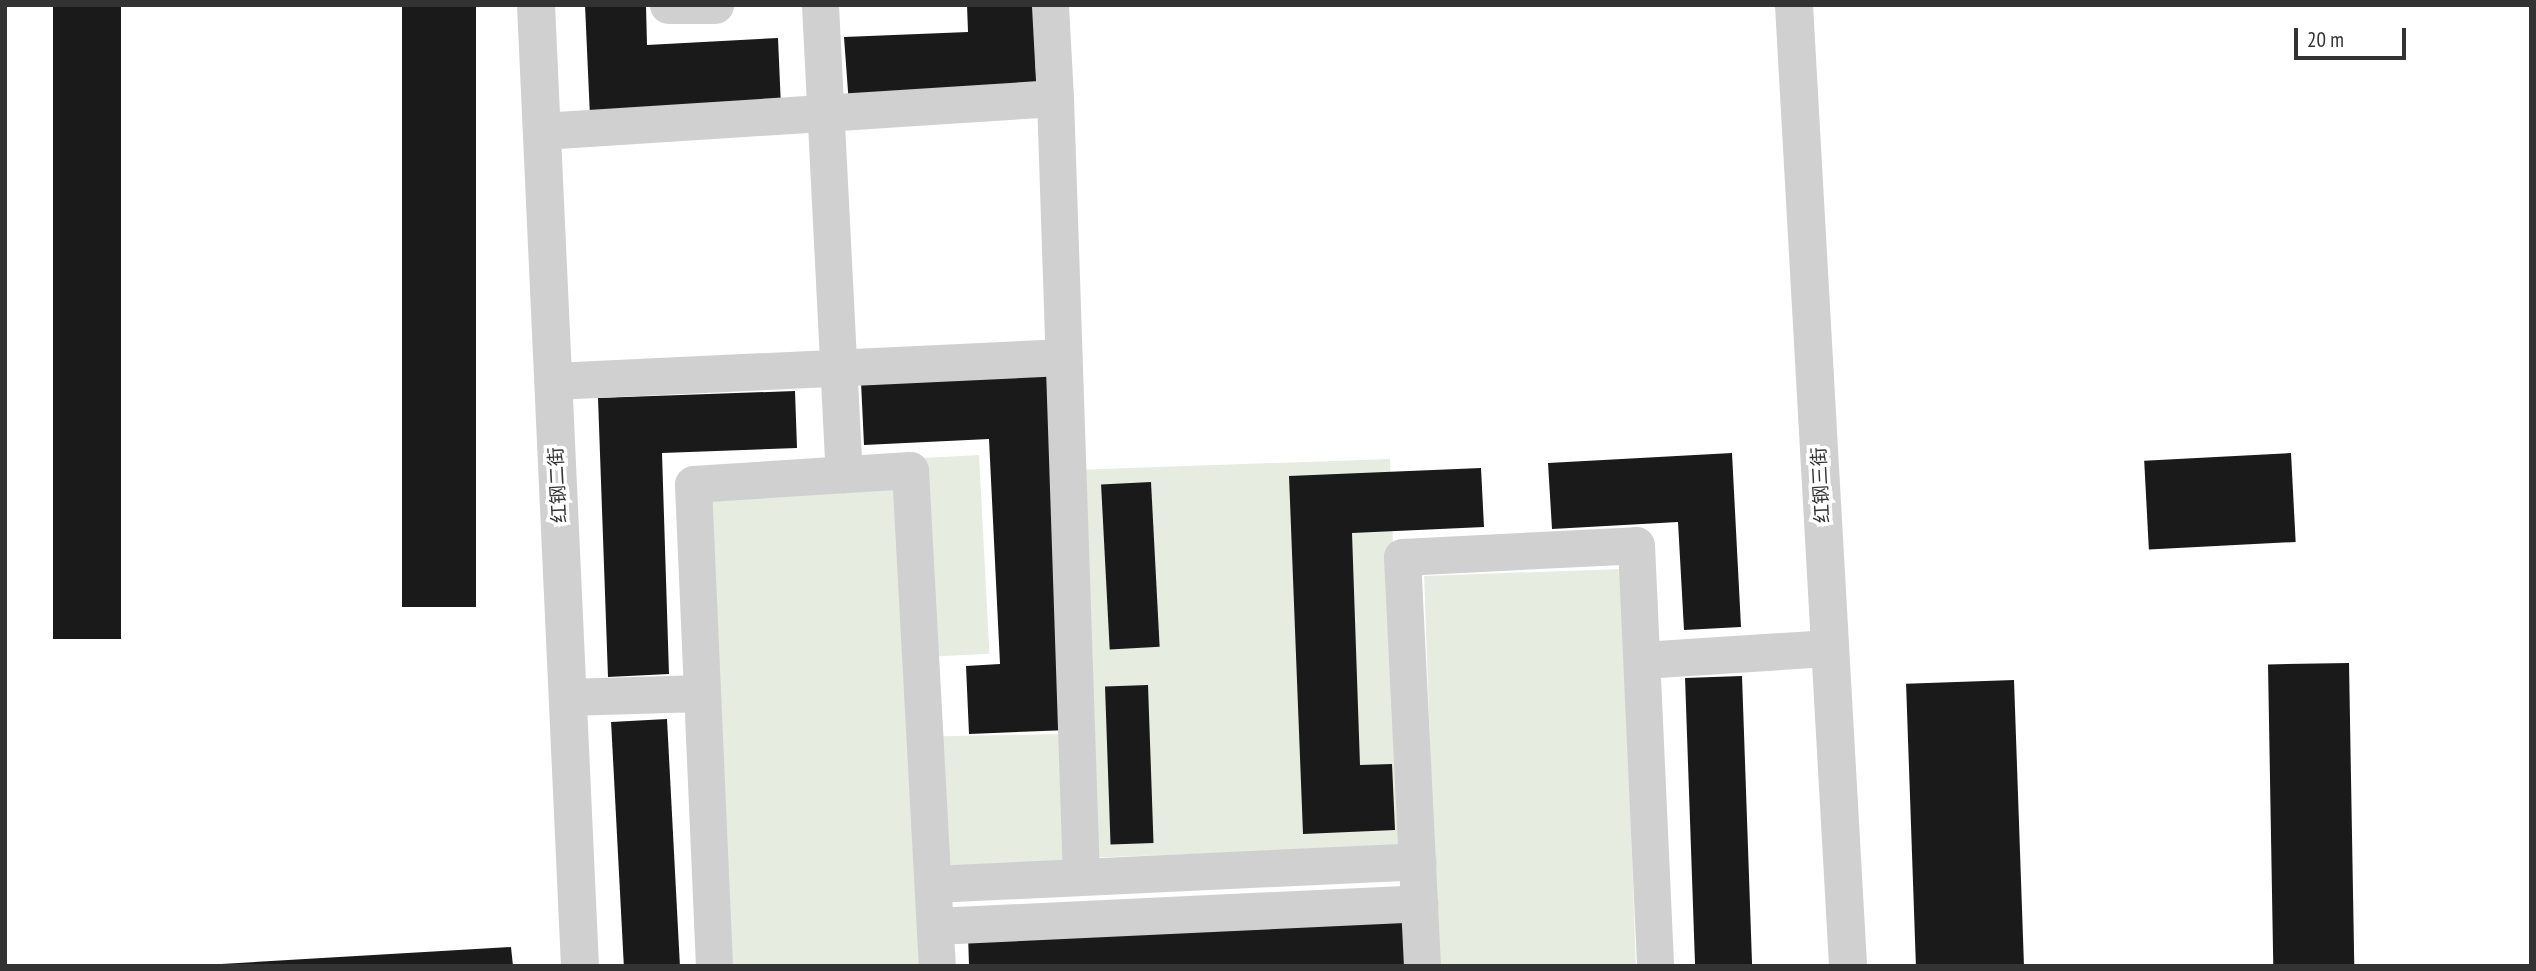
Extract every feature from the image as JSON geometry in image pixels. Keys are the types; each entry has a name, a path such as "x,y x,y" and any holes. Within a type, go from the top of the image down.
{"street":[{"name":"红钢二街","path":"536,5 580,966"},
{"path":"668,5 715,5"},
{"path":"820,5 844,474"},
{"path":"1050,5 1081,877"},
{"name":"红钢三街","path":"1794,5 1848,966"},
{"path":"542,131 1055,98"},
{"path":"553,381 1063,357"},
{"path":"714,966 694,484 910,470 937,966"},
{"path":"1422,966 1402,557 1636,545 1655,966"},
{"path":"1642,660 1830,648"},
{"path":"567,697 702,693"},
{"path":"933,884 1417,861"},
{"path":"935,926 1419,903"}],"shaded area":[{"path":"979,455 989,654 934,657 924,458"},
{"path":"1390,459 1404,847 1094,858 1080,470"},
{"path":"900,486 925,966 731,966 706,496"},
{"path":"1622,569 1636,966 1438,966 1424,576"},
{"path":"1067,734 1069,867 945,869 943,736"}],"building":[{"path":"53,5 121,5 121,639 53,639"},
{"path":"402,5 476,5 476,607 402,607"},
{"path":"585,5 646,5 647,45 778,38 781,107 590,117"},
{"path":"967,5 1033,5 1037,97 849,105 844,37 968,32"},
{"path":"1052,372 1069,730 969,734 966,666 1000,664 989,439 864,445 861,382"},
{"path":"795,391 797,448 662,453 669,674 608,677 598,398"},
{"path":"1732,453 1741,627 1684,630 1678,522 1552,529 1548,463"},
{"path":"2291,453 2296,542 2149,550 2144,461"},
{"path":"1481,468 1484,527 1352,533 1360,765 1392,764 1395,830 1303,834 1289,476"},
{"path":"1151,482 1160,647 1110,649 1101,485"},
{"path":"2349,663 2354,966 2273,966 2268,664"},
{"path":"1742,676 1752,966 1695,966 1685,678"},
{"path":"2014,680 2024,966 1916,966 1906,684"},
{"path":"1148,685 1154,843 1111,844 1105,687"},
{"path":"667,719 680,966 624,966 611,722"},
{"path":"1405,911 1407,966 969,966 968,933"},
{"path":"511,947 513,966 221,966 221,964"}]}
